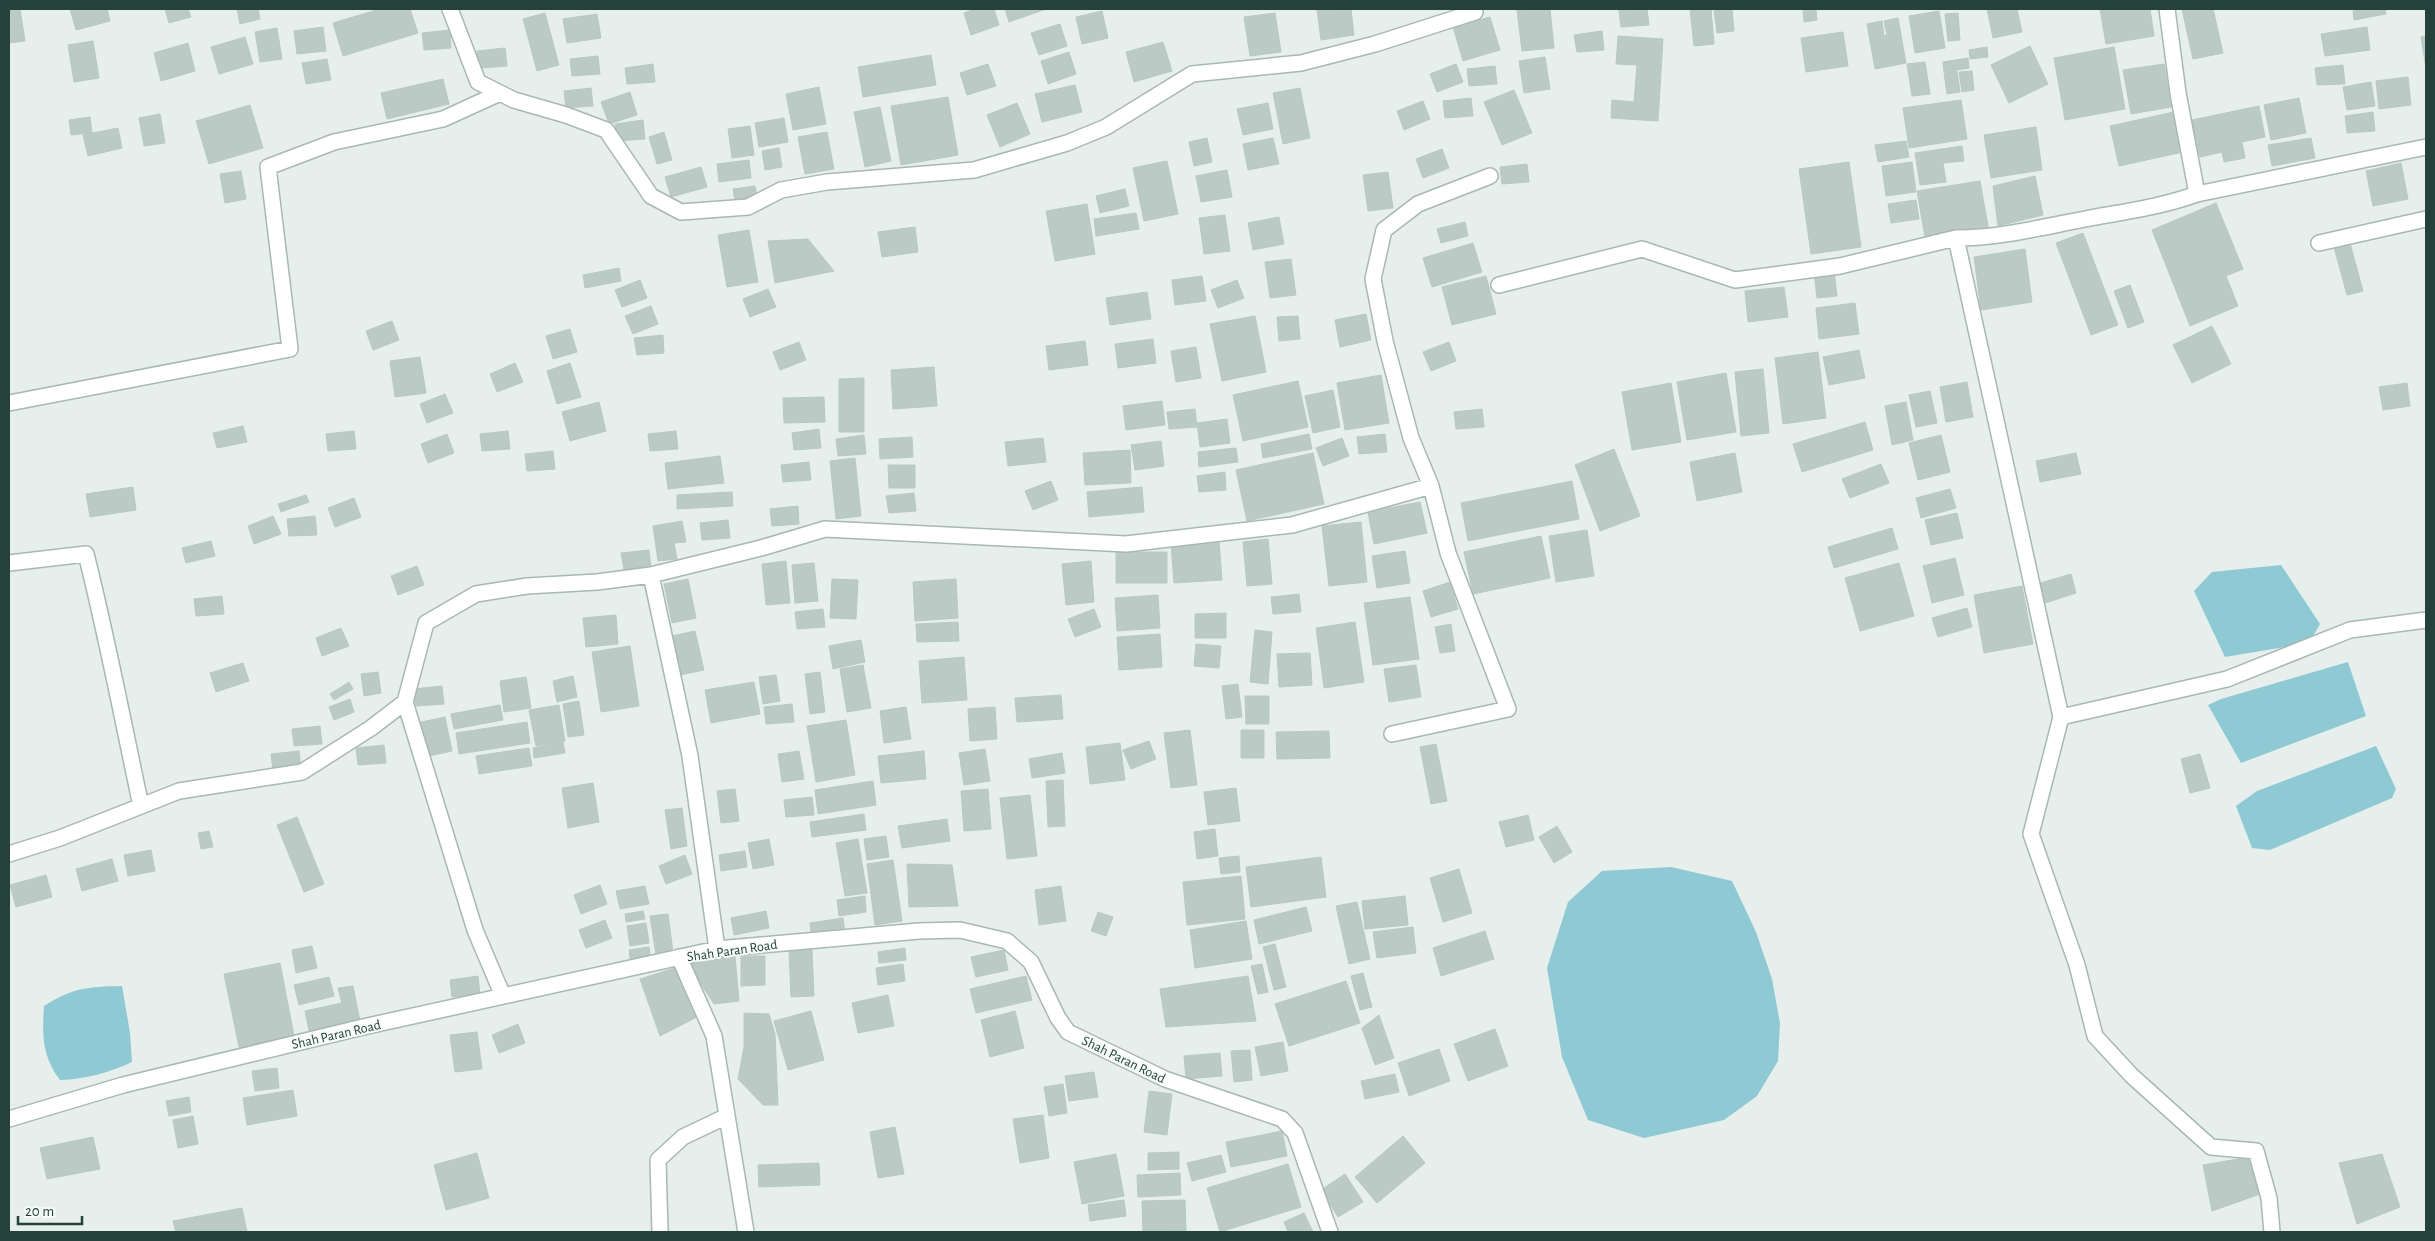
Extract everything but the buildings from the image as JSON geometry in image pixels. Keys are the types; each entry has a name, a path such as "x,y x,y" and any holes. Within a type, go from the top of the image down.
{"street":[{"path":"450,9 478,82 514,100 566,115 606,130 651,196 681,212 748,207 781,190 827,182 974,170 1067,143 1106,127 1192,74 1301,63 1375,44 1475,12"},
{"path":"2167,9 2178,93 2197,194"},
{"path":"9,403 290,349 268,167 334,142 443,119 500,93"},
{"path":"1499,286 1642,250 1735,280 1840,266 1956,238 1972,238 2035,229 2173,202 2197,194 2426,147"},
{"path":"1392,734 1508,709 1448,553 1431,486 1411,438 1385,341 1373,279 1384,230 1418,204 1490,176"},
{"path":"2319,243 2426,219"},
{"path":"1956,238 2061,716 2031,834 2077,965 2095,1036 2132,1076 2211,1147 2256,1151 2269,1198 2272,1232"},
{"path":"503,996 475,930 405,702 426,623 476,594 527,586 597,582 651,575 761,548 825,529 1126,544 1292,525 1431,486"},
{"path":"9,563 86,554 108,640 141,806"},
{"path":"651,575 690,756 718,949"},
{"path":"2061,716 2227,678 2350,630 2426,620"},
{"path":"9,854 60,838 179,791 302,772 371,728 405,702"},
{"name":"Shah Paran Road","path":"9,1119 124,1085 363,1027 718,949 919,931 960,930 1007,941 1031,962 1058,1018 1068,1032 1165,1080 1282,1119 1295,1133 1330,1232"},
{"path":"679,957 714,1036 746,1232"},
{"path":"660,1232 658,1160 683,1137 728,1116"}],"water":[{"path":"2281,565 2320,624 2309,643 2225,657 2194,591 2212,572"},
{"path":"2348,662 2366,716 2241,763 2208,705 2221,699"},
{"path":"2376,746 2396,789 2392,798 2270,850 2252,848 2236,806 2257,791"},
{"path":"1671,867 1732,881 1756,932 1772,979 1780,1023 1778,1061 1757,1096 1724,1120 1644,1138 1588,1120 1562,1057 1547,968 1568,902 1602,871"},
{"path":"122,986 130,1033 132,1062 97,1075 60,1080 46,1054 44,1045 44,1006 64,995 82,989"}]}
